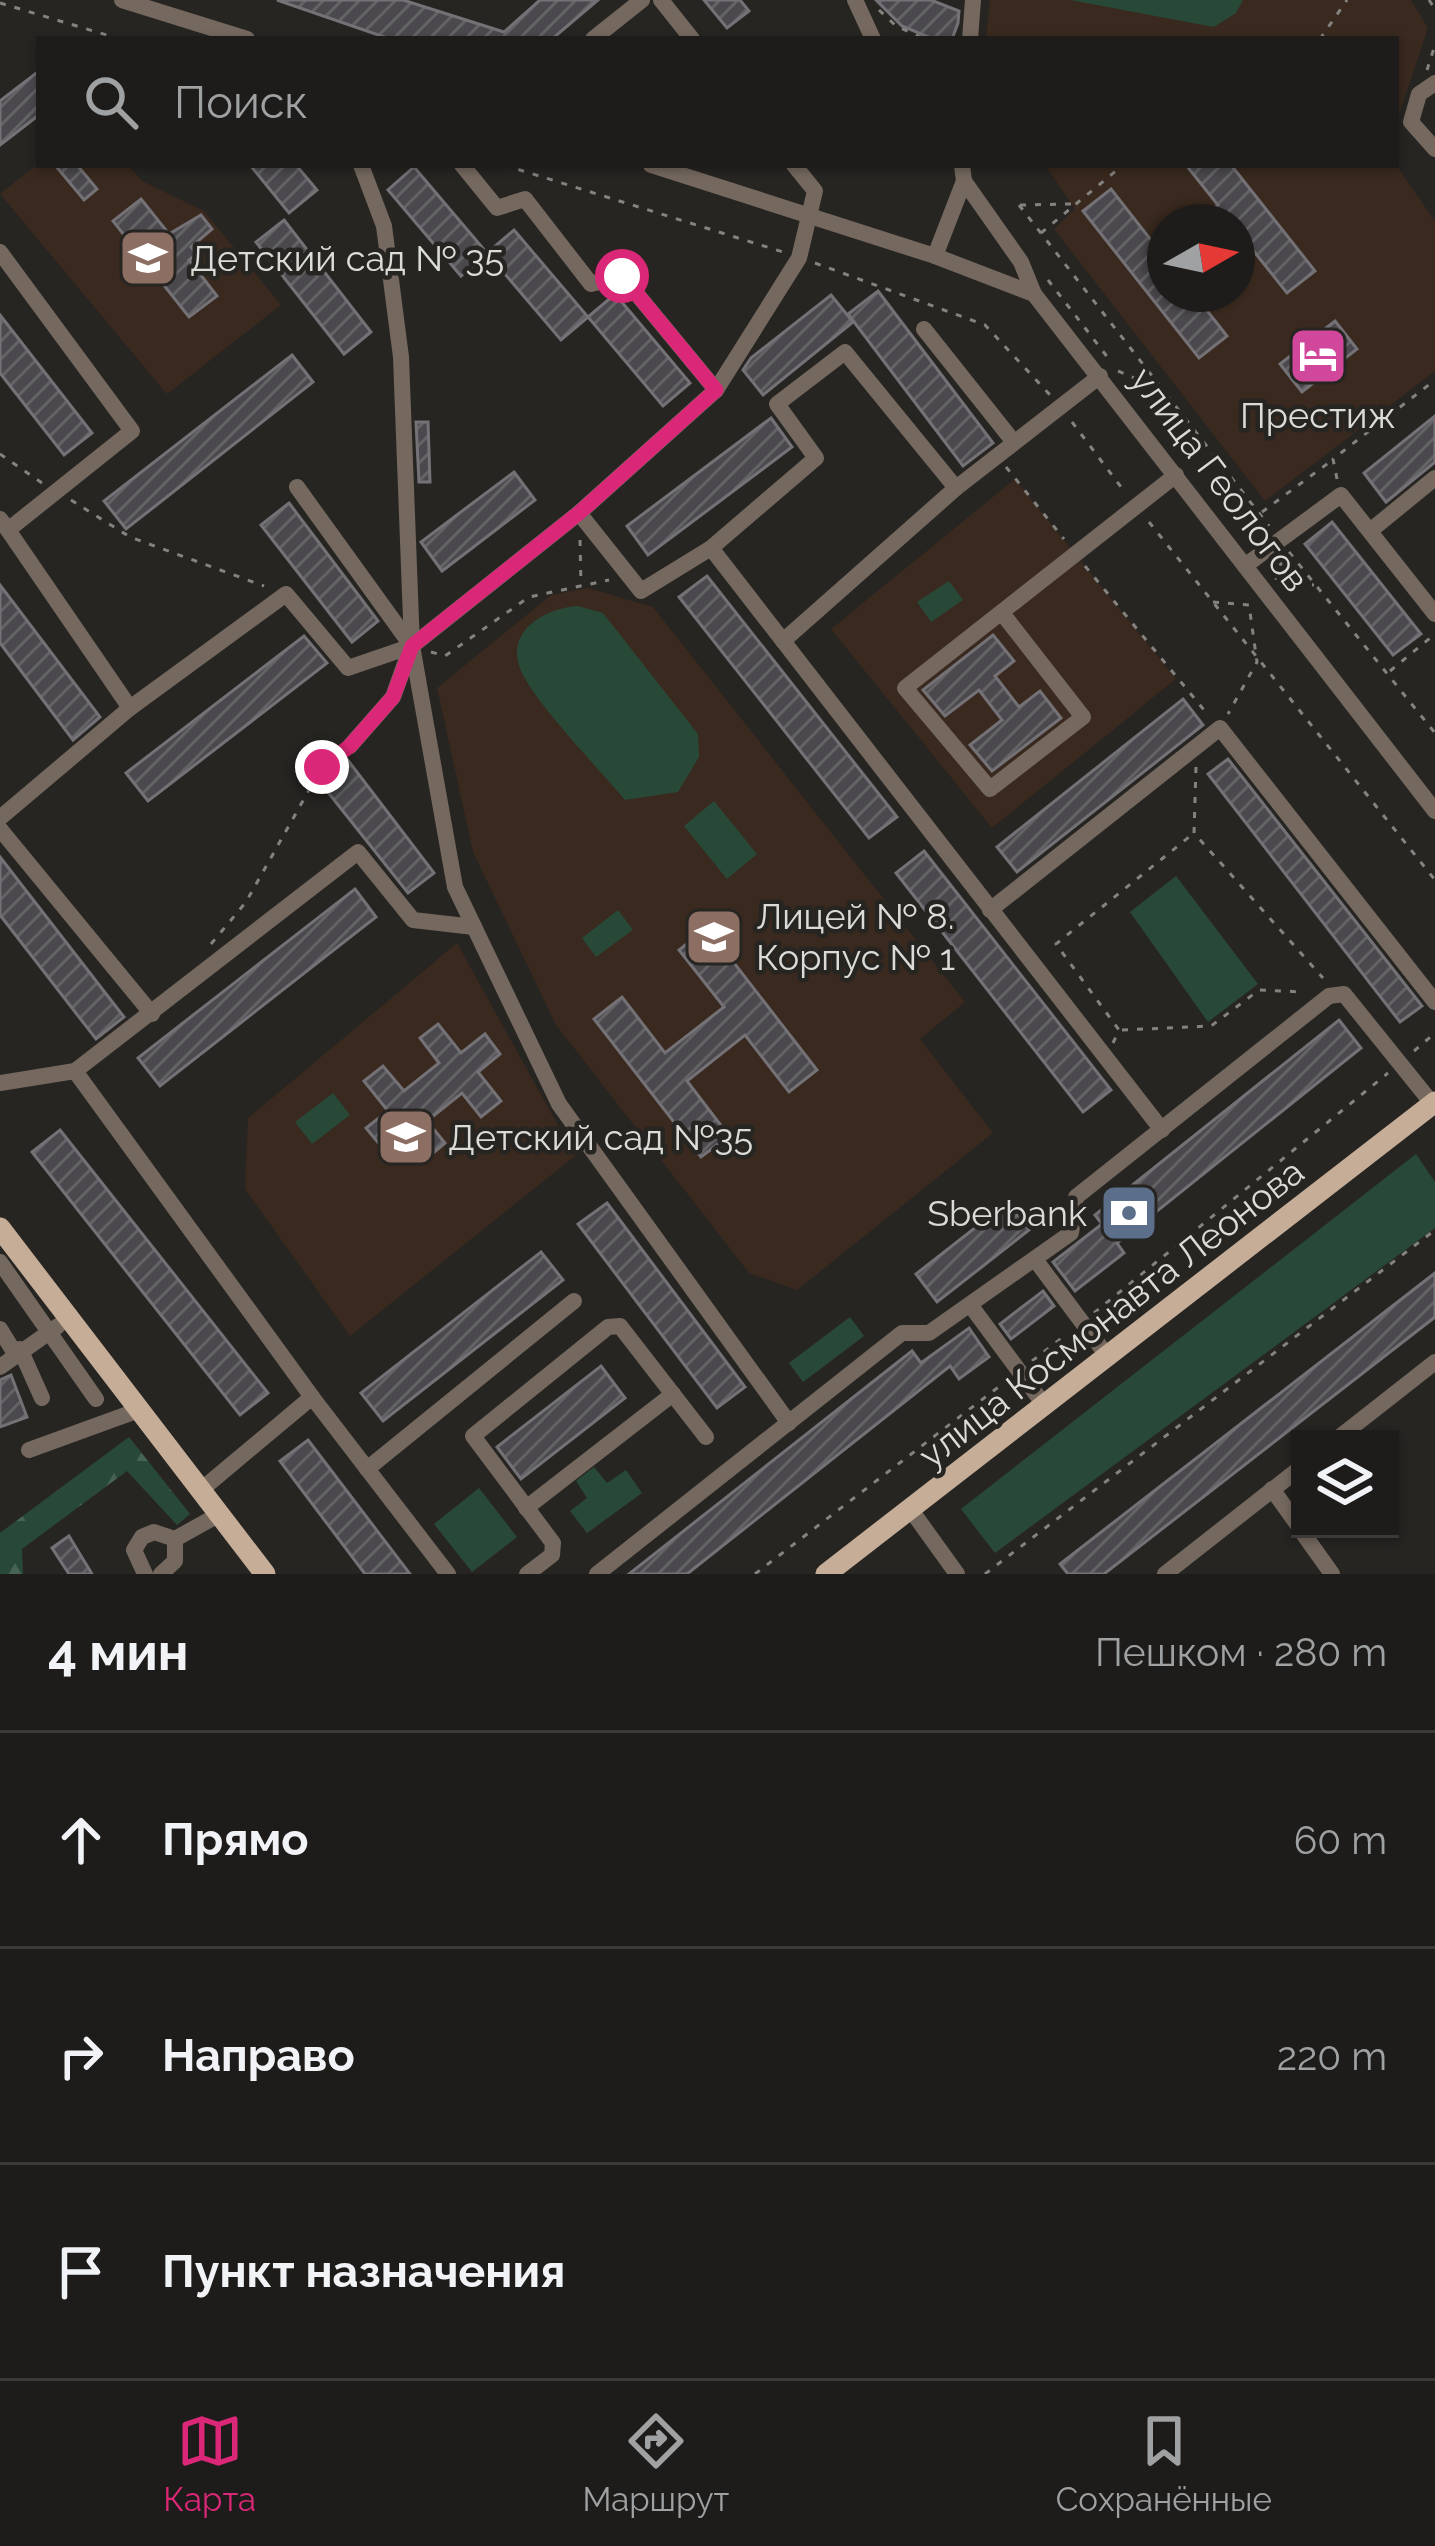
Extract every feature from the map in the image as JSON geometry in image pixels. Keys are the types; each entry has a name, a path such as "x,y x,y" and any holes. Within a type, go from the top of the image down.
{"main road":[{"name":"улица Космонавта Леонова","path":"826,1574 1434,1104"},
{"path":"0,1228 59,1326 139,1410 265,1574"}],"street":[{"path":"122,0 174,8 240,36"},
{"path":"597,36 642,0"},
{"path":"662,0 690,36"},
{"path":"855,0 872,36"},
{"path":"970,36 973,0"},
{"path":"1435,82 1419,94 1411,122 1435,149"},
{"path":"362,168 385,226 401,357 412,646 455,887 559,1104 789,1423"},
{"path":"464,168 496,208 525,199 591,284 622,276 716,390"},
{"path":"661,168 935,256 1034,294"},
{"path":"0,818 130,708 286,594 348,668 412,646 579,513 716,390 800,258 815,191 796,168"},
{"path":"935,256 963,173"},
{"name":"улица Геологов","path":"963,173 1022,262 1034,294 1435,811"},
{"path":"0,252 132,431 57,491 4,525 130,708"},
{"path":"924,329 1013,442"},
{"path":"579,513 640,591 711,548 816,458 777,404 845,352 956,488"},
{"path":"783,641 956,488 1100,376"},
{"path":"1002,613 1083,717 990,789 905,688 1176,475"},
{"path":"1370,531 1435,478"},
{"path":"297,488 412,646"},
{"path":"1246,565 1341,495 1435,614"},
{"path":"711,548 1162,1130"},
{"path":"350,746 393,697 412,646"},
{"path":"990,910 1220,728 1435,1002"},
{"path":"0,829 152,1014"},
{"path":"0,1083 75,1070 358,852 413,920 474,927"},
{"path":"597,1574 902,1333 929,1333 1037,1262 1071,1233 1076,1197 1336,993 1344,994 1434,1104"},
{"path":"75,1070 312,1397 448,1574"},
{"path":"0,1262 59,1326 96,1399"},
{"path":"1037,1262 1108,1357"},
{"path":"367,1469 574,1301"},
{"path":"970,1306 1045,1406"},
{"path":"8,1341 59,1326"},
{"path":"527,1574 555,1549 475,1443 475,1430 591,1340 608,1327 620,1326 706,1437"},
{"path":"0,1367 8,1341"},
{"path":"8,1341 42,1398"},
{"path":"1348,1430 1435,1362"},
{"path":"526,1508 673,1394"},
{"path":"201,1490 312,1397"},
{"path":"29,1450 139,1410"},
{"path":"1165,1574 1291,1475"},
{"path":"1272,1489 1291,1516"},
{"path":"911,1510 957,1574"},
{"path":"145,1574 134,1557 137,1543 154,1532 175,1539 220,1514"},
{"path":"1306,1538 1332,1574"},
{"path":"161,1574 175,1561 175,1539"}],"path":[{"path":"870,0 896,26 918,36"},
{"path":"1322,36 1347,0"},
{"path":"1429,0 1435,9"},
{"path":"0,3 110,36"},
{"path":"1041,233 1119,168"},
{"path":"1072,204 1019,205 1279,540"},
{"path":"1044,274 1120,374 1160,388"},
{"path":"1260,513 1435,380"},
{"path":"0,454 130,537 286,594"},
{"path":"997,456 1220,728 1257,662 1249,605 1211,602"},
{"path":"1334,459 1341,495"},
{"path":"579,513 581,586"},
{"path":"1316,586 1275,582 1286,548 1435,733"},
{"path":"412,646 445,656 529,597 629,576"},
{"path":"1388,673 1435,634"},
{"path":"206,950 246,902 322,767 350,746"},
{"path":"1196,748 1194,833 1336,993"},
{"path":"1119,1030 1055,944 1194,833"},
{"path":"1119,1030 1211,1026 1259,990 1336,993"},
{"path":"1106,1059 1119,1030"},
{"path":"754,1574 1082,1323 1435,1033"},
{"path":"985,1574 1435,1230"},
{"path":"993,1568 998,1574"}],"shaded area":[{"path":"990,0 1411,0 1428,28 1399,114 1399,36 986,36"},
{"name":"Детский сад № 35","path":"36,165 131,168 142,181 204,211 281,305 167,394 0,194"},
{"path":"1047,168 1398,168 1435,221 1435,371 1265,501 1054,229 1075,209"},
{"path":"1015,479 1176,679 992,828 831,629"},
{"name":"Лицей № 8. Корпус № 1","path":"588,588 653,607 965,1002 920,1039 993,1133 797,1290 749,1273 556,1025 473,852 437,688 551,595"},
{"name":"Детский сад №35","path":"457,943 575,1156 350,1336 245,1189 248,1118"}],"green space":[{"path":"1070,0 1243,0 1236,13 1214,27"},
{"path":"949,581 963,600 931,622 917,602"},
{"path":"578,606 603,613 698,734 699,757 678,792 625,800 555,720 522,673 517,658 522,634 541,617"},
{"path":"714,801 757,854 727,879 684,826"},
{"path":"1176,876 1258,984 1208,1022 1130,912"},
{"path":"618,910 633,930 596,957 582,938"},
{"path":"333,1093 350,1115 312,1144 295,1122"},
{"path":"1416,1154 1435,1182 1435,1228 995,1553 961,1509"},
{"path":"850,1317 864,1336 803,1382 789,1363"},
{"path":"129,1437 190,1514 177,1525 127,1471 22,1549 23,1574 0,1574 0,1533"},
{"path":"594,1467 607,1483 626,1470 642,1493 587,1533 570,1511 587,1498 576,1481"},
{"path":"479,1488 517,1537 472,1572 434,1524"}],"building":[{"path":"277,0 403,0 504,32 540,0 598,0 556,36 381,36"},
{"path":"704,0 740,0 749,11 727,28"},
{"path":"876,0 931,0 959,11 953,36 926,36 902,26"},
{"path":"36,73 36,117 0,145 0,101"},
{"path":"57,168 80,168 97,189 84,200"},
{"path":"252,168 299,168 317,190 289,213"},
{"path":"415,168 487,253 461,276 388,190"},
{"path":"1188,168 1233,168 1315,271 1287,293 1255,253 1255,204 1217,204"},
{"path":"1111,189 1147,235 1147,292 1083,211"},
{"path":"141,199 169,234 201,215 212,229 191,247 197,254 189,260 217,296 189,317 113,221"},
{"path":"284,220 371,332 344,354 256,242"},
{"path":"514,230 588,317 561,340 487,253"},
{"path":"878,291 993,443 963,466 848,314"},
{"path":"615,294 690,383 663,406 588,317"},
{"path":"831,295 853,322 763,395 743,370 751,358"},
{"path":"1163,312 1208,312 1227,336 1199,358"},
{"path":"0,315 92,433 64,455 0,373"},
{"name":"Престиж","path":"1335,321 1357,349 1302,392 1280,364"},
{"path":"292,355 313,382 126,529 104,501"},
{"path":"1435,416 1435,462 1386,502 1364,473"},
{"path":"771,418 792,447 648,555 627,526"},
{"path":"416,422 428,422 430,482 419,482"},
{"path":"514,472 535,500 442,571 421,542"},
{"path":"289,503 378,621 352,642 261,525"},
{"path":"1332,522 1421,634 1393,655 1305,544"},
{"path":"707,576 897,817 869,838 679,597"},
{"path":"0,585 100,717 73,740 0,643"},
{"path":"993,635 1014,661 995,676 1019,707 1040,691 1061,718 992,771 970,745 1002,720 979,690 945,716 923,690"},
{"path":"304,636 327,663 148,801 126,773"},
{"path":"1183,699 1203,725 1017,872 997,847"},
{"path":"347,759 434,873 408,893 319,781"},
{"path":"1228,759 1422,1006 1400,1022 1208,774"},
{"path":"924,851 1111,1090 1083,1112 896,873"},
{"path":"0,857 124,1017 96,1039 0,915"},
{"path":"355,889 376,917 160,1086 138,1058"},
{"path":"707,928 817,1070 789,1092 745,1035 687,1081 729,1136 701,1157 594,1019 622,997 665,1053 724,1007 679,950"},
{"path":"1339,1020 1361,1048 1117,1243 1124,1253 1075,1291 1053,1262 1102,1224 1095,1215"},
{"path":"438,1024 461,1053 485,1034 500,1054 478,1072 501,1101 481,1117 462,1093 427,1121 445,1143 426,1159 401,1128 380,1145 366,1128 388,1111 364,1081 383,1066 404,1091 439,1063 420,1038"},
{"path":"60,1130 268,1393 240,1415 32,1152"},
{"path":"1008,1202 1029,1230 937,1302 916,1274"},
{"path":"607,1203 745,1387 717,1408 578,1224"},
{"path":"541,1252 563,1280 383,1421 361,1393"},
{"path":"1435,1273 1435,1317 1104,1574 1068,1574 1060,1564"},
{"path":"1043,1291 1054,1306 1011,1339 1000,1324"},
{"path":"969,1328 989,1357 959,1379 950,1366 687,1574 629,1574 912,1351 921,1363"},
{"path":"601,1366 625,1398 521,1479 497,1447"},
{"path":"11,1375 27,1417 0,1427 0,1380"},
{"path":"308,1440 410,1574 365,1574 280,1461"},
{"path":"69,1536 92,1574 69,1574 52,1548"}],"place":[{"name":"Детский сад № 35","path":"148,258"},
{"name":"Престиж","path":"1318,356"},
{"name":"Лицей № 8. Корпус № 1","path":"714,937"},
{"name":"Детский сад №35","path":"406,1137"},
{"name":"Sberbank","path":"1129,1213"}],"route":[{"path":"322,767 350,746 393,697 412,646 579,513 716,390 622,276"}]}
